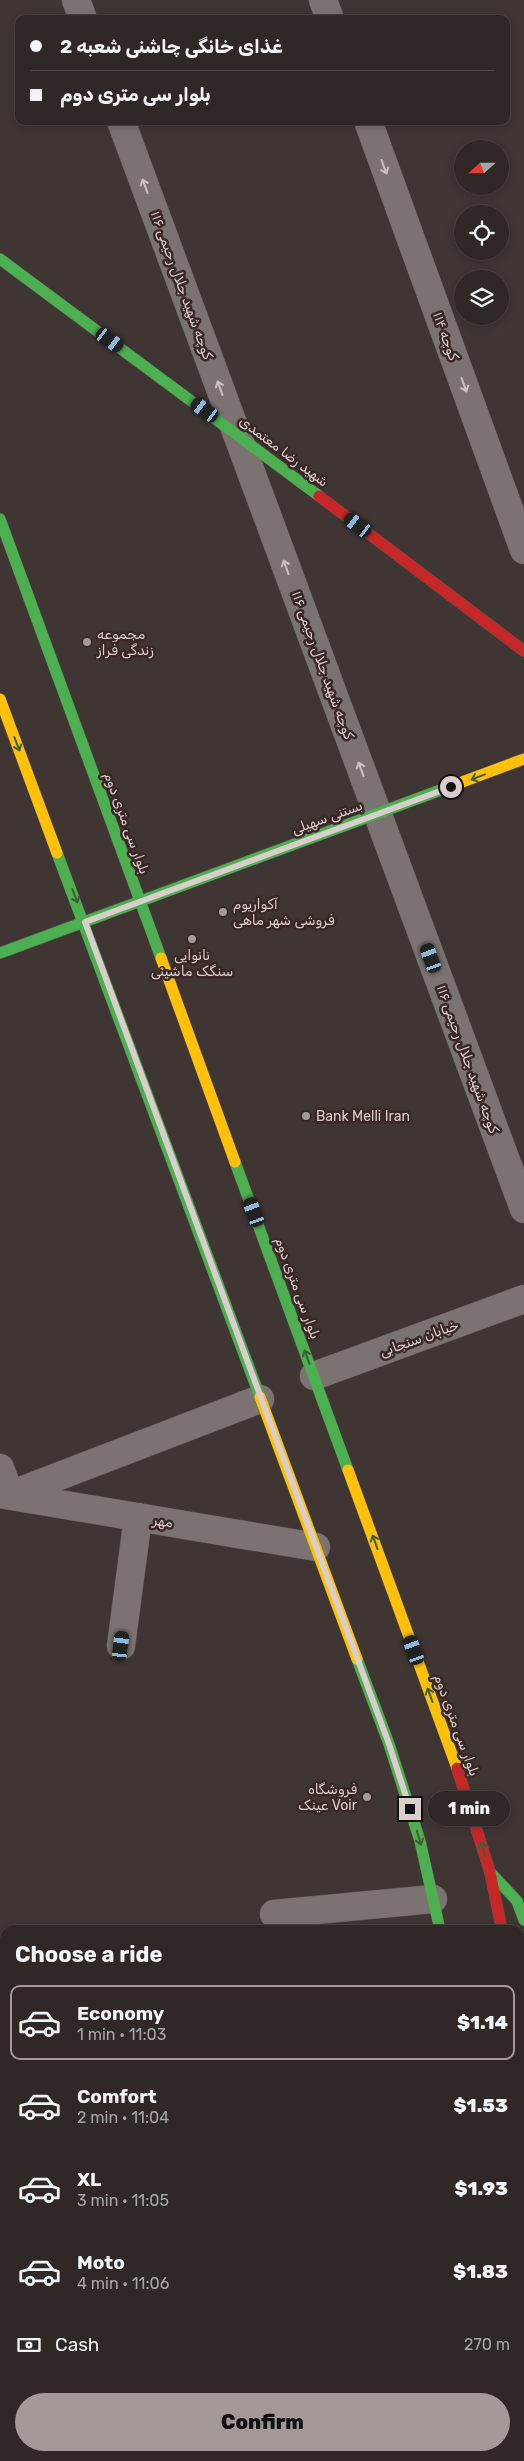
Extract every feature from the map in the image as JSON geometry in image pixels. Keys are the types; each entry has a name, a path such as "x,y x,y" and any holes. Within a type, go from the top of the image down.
{"main road":[{"name":"شهید رضا معتمدی","path":"0,259 237,434 524,651"},
{"name":"بلوار سی متری دوم","path":"0,519 467,1796 490,1872 501,1925"},
{"path":"0,699 85,922 389,1744 420,1841 439,1925"},
{"name":"بستنی سهیلی","path":"0,953 378,815 524,759"},
{"path":"490,1872 518,1901 524,1920"}],"street":[{"path":"76,0 82,15"},
{"path":"323,0 329,15"},
{"name":"کوچه شهید جلال رحیمی ۱۱۶","path":"122,125 524,1209"},
{"name":"کوچه ۱۱۴","path":"369,125 524,550"},
{"name":"خیابان سنجابی","path":"314,1376 524,1299"},
{"path":"0,1468 5,1495 260,1399"},
{"name":"مهر","path":"5,1495 316,1547"},
{"path":"121,1646 138,1517"},
{"path":"274,1914 433,1900"}],"traffic: fast":[{"path":"0,259 319,496"},
{"path":"0,519 161,958"},
{"path":"0,953 446,788"},
{"path":"57,853 260,1397"},
{"path":"235,1162 348,1470"},
{"path":"357,1659 389,1744 420,1841 439,1925"},
{"path":"490,1872 517,1901 524,1920"}],"traffic: slow":[{"path":"0,699 57,853"},
{"path":"446,788 524,759"},
{"path":"161,958 235,1162"},
{"path":"260,1397 357,1659"},
{"path":"348,1470 457,1768"}],"traffic: jam":[{"path":"319,496 524,651"},
{"path":"457,1768 490,1872 501,1925"}],"place":[{"name":"مجموعه زندگی فراز","path":"87,642"},
{"name":"آکواریوم فروشی شهر ماهی","path":"223,912"},
{"name":"نانوایی سنگک ماشینی","path":"192,939"},
{"name":"Bank Melli Iran","path":"306,1116"},
{"name":"فروشگاه عینک Voir","path":"367,1797"}],"route":[{"path":"410,1809 389,1744 85,922 451,787"}]}
